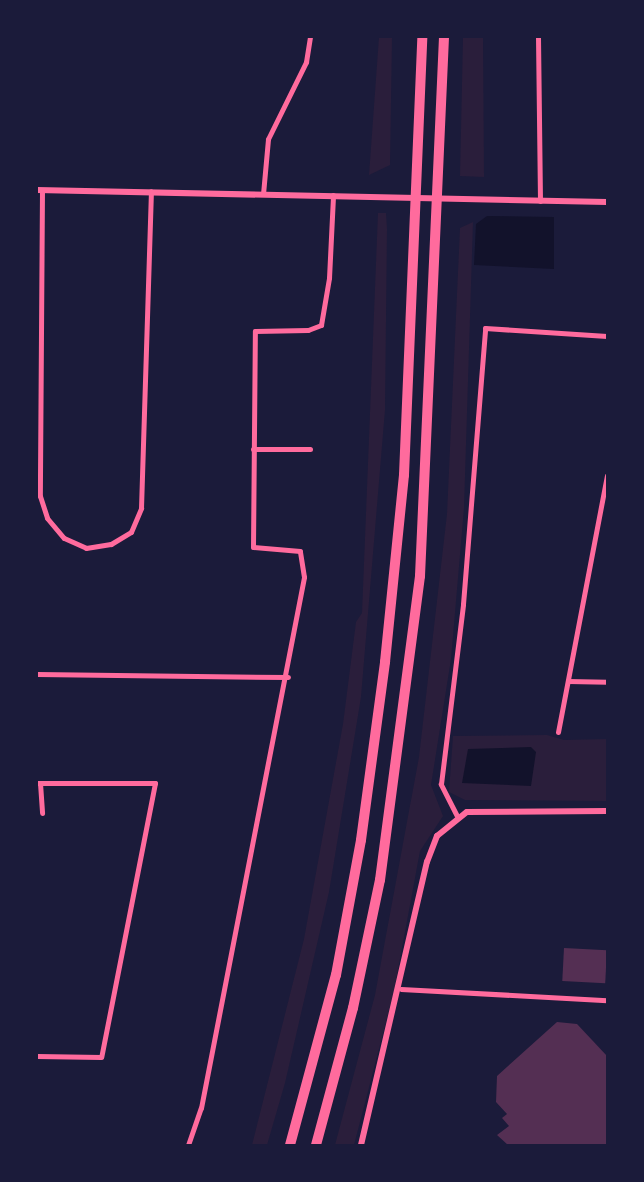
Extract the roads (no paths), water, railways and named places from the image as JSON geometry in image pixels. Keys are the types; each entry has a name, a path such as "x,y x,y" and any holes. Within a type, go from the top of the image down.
{"highway":[{"path":"290,1145 336,975 361,840 404,475 422,37"},
{"path":"316,1145 353,1008 380,880 420,576 444,37"}],"street":[{"path":"263,194 268,139 306,62 310,37"},
{"path":"538,37 540,201"},
{"path":"150,191 144,483 141,508 131,532 111,544 86,548 64,538 47,518 38,464 39,190 150,191 607,202"},
{"path":"188,1145 201,1108 288,677 304,577 300,551 253,547 255,331 308,330 321,325 329,278 333,195"},
{"path":"457,816 440,784 463,604 485,328 607,336"},
{"path":"253,449 310,449"},
{"path":"558,732 607,476"},
{"path":"37,674 288,677"},
{"path":"568,681 607,682"},
{"path":"37,1056 101,1057 155,783 38,783 42,813"},
{"path":"361,1145 401,989 429,853 457,816 532,810 607,811"},
{"path":"401,989 607,1000"}]}
